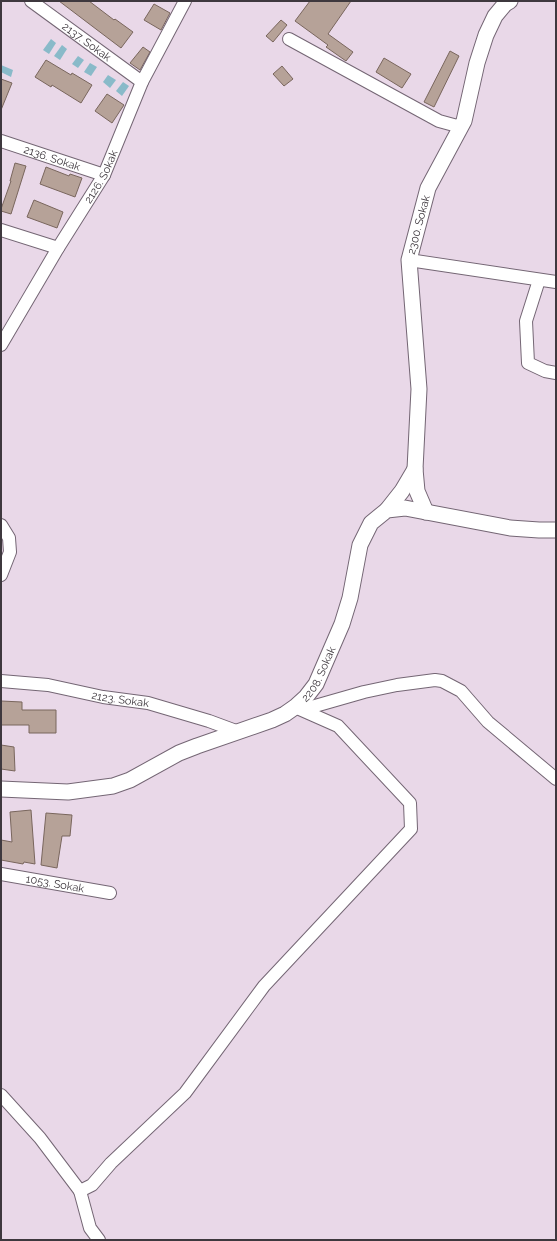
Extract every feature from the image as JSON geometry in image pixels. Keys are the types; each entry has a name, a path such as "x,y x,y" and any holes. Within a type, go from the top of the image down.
{"street":[{"name":"2137. Sokak","path":"31,1 142,82"},
{"name":"2126. Sokak","path":"1,344 58,248 104,175 142,82 185,1"},
{"name":"2300. Sokak","path":"415,510 417,491 415,469 419,389 409,260 428,188 464,121 477,62 486,35 494,16 505,4 510,1"},
{"path":"289,39 439,121 461,126"},
{"name":"2136. Sokak","path":"1,141 104,175"},
{"path":"1,230 58,248"},
{"path":"409,260 556,282"},
{"path":"539,280 526,321 528,363 545,371 556,373"},
{"name":"2208. Sokak","path":"1,790 68,792 113,786 130,780 179,753 272,720 295,707 306,697 316,684 342,624 350,598 360,545 371,523 387,510 402,491 415,469"},
{"path":"402,491 415,510"},
{"path":"387,510 415,510 510,528 556,530"},
{"path":"1,525 9,538 10,552 1,576"},
{"path":"295,707 308,708 364,692 397,685 435,680 442,681 461,691 488,722 556,779"},
{"name":"2123. Sokak","path":"1,681 48,685 103,697 148,704 209,721 236,732"},
{"path":"80,1191 92,1185 111,1164 185,1093 264,986 411,829 410,803 338,726 295,707"},
{"name":"1053. Sokak","path":"1,874 110,893"},
{"path":"1,1095 40,1138 80,1191 90,1228 99,1240"}],"water":[{"path":"51,39 56,43 49,54 43,50"},
{"path":"62,45 67,49 60,60 54,56"},
{"path":"78,56 84,60 78,68 72,64"},
{"path":"90,63 97,67 91,76 84,72"},
{"path":"1,65 13,70 11,77 1,72"},
{"path":"108,75 116,80 110,88 103,82"},
{"path":"123,82 129,86 122,96 116,91"}],"building":[{"path":"59,1 89,1 133,32 121,48"},
{"path":"310,1 351,1 328,34 353,52 346,61 326,47 328,45 295,21"},
{"path":"154,4 170,13 161,30 144,20"},
{"path":"281,20 287,25 273,42 266,36"},
{"path":"143,47 150,52 140,70 130,63"},
{"path":"450,51 459,56 434,107 424,102"},
{"path":"384,58 411,74 402,88 376,72"},
{"path":"46,60 71,75 72,73 92,85 81,103 52,85 51,87 35,77"},
{"path":"282,66 293,79 284,86 273,74"},
{"path":"1,79 12,83 1,110"},
{"path":"107,94 124,105 112,123 95,111"},
{"path":"15,163 26,166 11,214 1,211 1,209 11,181"},
{"path":"46,167 69,176 70,174 82,178 75,197 40,184"},
{"path":"34,200 63,212 57,228 27,217"},
{"path":"1,701 22,702 22,710 56,710 56,733 29,733 29,725 1,725"},
{"path":"1,745 14,747 15,771 1,769"},
{"path":"31,810 35,864 24,862 23,864 1,860 1,840 12,842 10,812"},
{"path":"46,813 72,815 70,836 62,836 57,868 41,865"}]}
